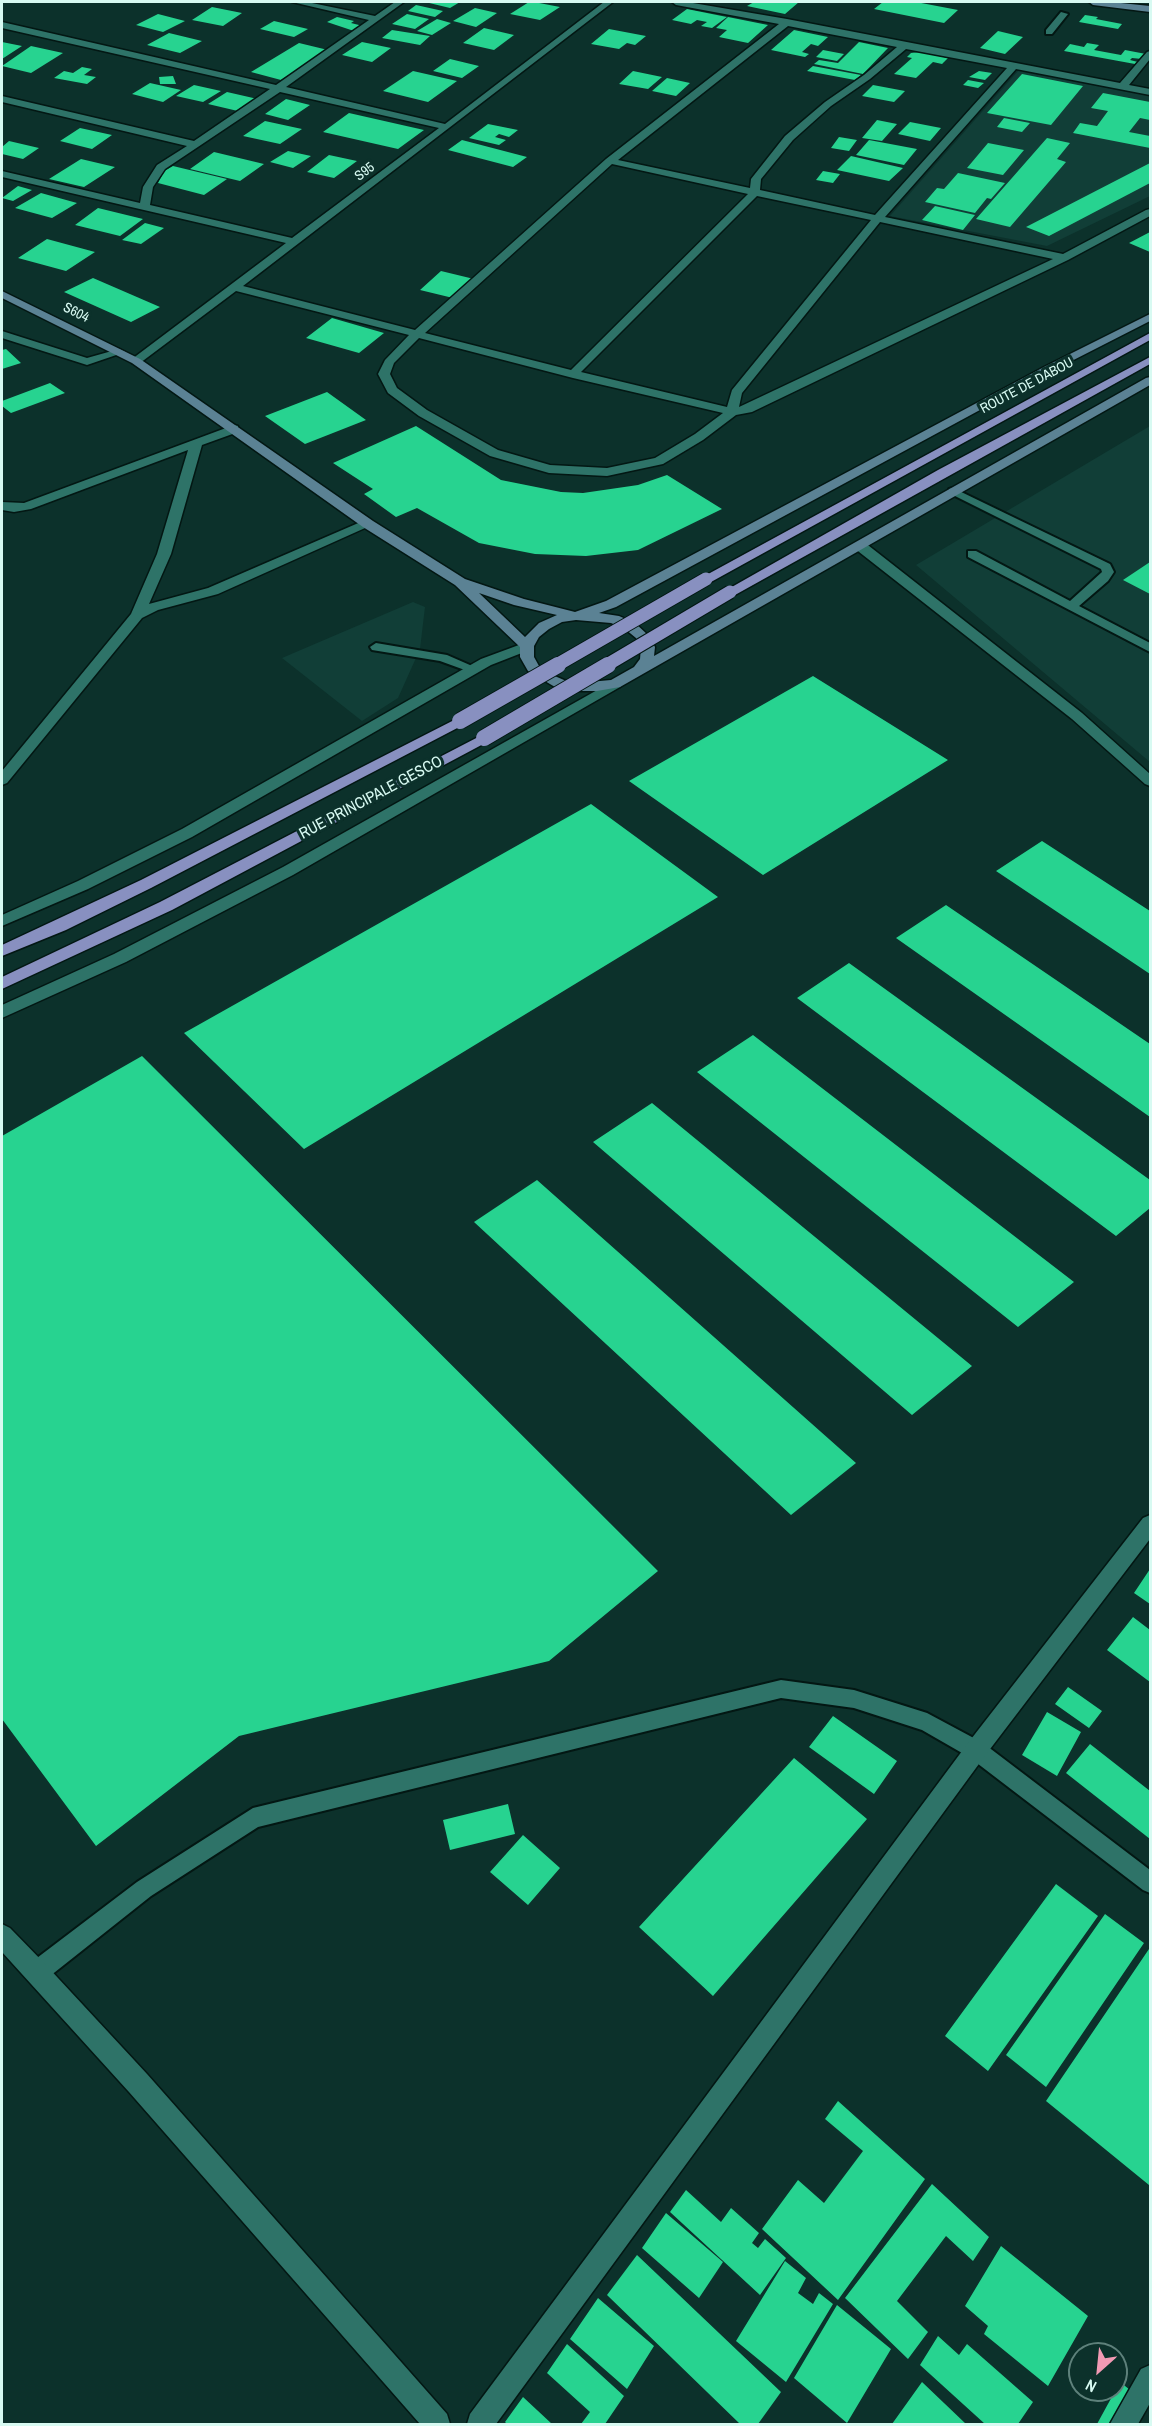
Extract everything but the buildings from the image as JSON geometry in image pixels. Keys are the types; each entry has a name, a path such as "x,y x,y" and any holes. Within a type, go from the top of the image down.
{"main road":[{"name":"ROUTE DE DABOU","path":"706,579 1150,336"},
{"name":"RUE PRINCIPALE GESCO","path":"2,983 166,906 484,738 730,592 1150,360"},
{"name":"RUE PRINCIPALE GESCO","path":"2,951 60,926 146,884 460,721 706,579"}],"street":[{"path":"296,2 374,18"},
{"path":"145,207 148,188 161,167 243,113 374,18 400,2"},
{"name":"S95","path":"136,361 609,2"},
{"path":"676,2 1150,92"},
{"path":"1093,2 1150,9"},
{"path":"1138,2 1150,4"},
{"path":"787,22 610,161 418,333 389,362 384,374 392,390 423,413 494,453 549,469 607,472 659,461 699,437 732,412 736,393 878,218 1015,65"},
{"path":"2,25 447,127"},
{"path":"573,374 755,192 756,179 789,138 828,104 867,77 905,45"},
{"path":"1123,86 1150,54"},
{"path":"2,99 193,144"},
{"path":"610,161 1064,258"},
{"path":"2,174 294,242"},
{"path":"234,287 573,374 732,412 748,409 1064,258 1150,212"},
{"name":"S604","path":"2,294 136,361 369,524 460,582"},
{"path":"615,684 588,687 560,684 533,668 527,657 527,646 533,635 544,626 611,604 1048,369 1150,317"},
{"path":"2,334 87,362 119,352"},
{"path":"2,1012 120,958 288,871 1150,380"},
{"path":"2,506 14,508 27,506 234,429"},
{"path":"2,780 137,615 164,554 197,442"},
{"path":"137,615 153,607 213,591 369,524"},
{"path":"859,545 1077,716 1150,780"},
{"path":"460,582 519,602 576,616 614,619 630,626 642,636 648,647 647,659 639,670"},
{"path":"460,582 527,646"},
{"path":"2,921 83,885 187,833 473,669 527,646"},
{"path":"480,2424 976,1750 1150,1524"},
{"path":"2,1936 37,1972 437,2424"},
{"path":"1123,2424 1150,2378"}],"lane":[{"path":"1049,32 1064,14"},
{"path":"954,491 1106,567 1108,572 1104,578 1071,606"},
{"path":"972,554 1150,648"},
{"path":"376,647 443,658 473,669"},
{"path":"37,1972 144,1889 253,1818 781,1689 854,1699 927,1722 976,1750 1150,1883"}],"shaded area":[{"path":"1019,70 1150,95 1150,196 1047,246 890,216"},
{"path":"1150,426 1150,762 916,565"},
{"path":"413,602 425,607 420,649 398,698 362,721 282,658"}]}
